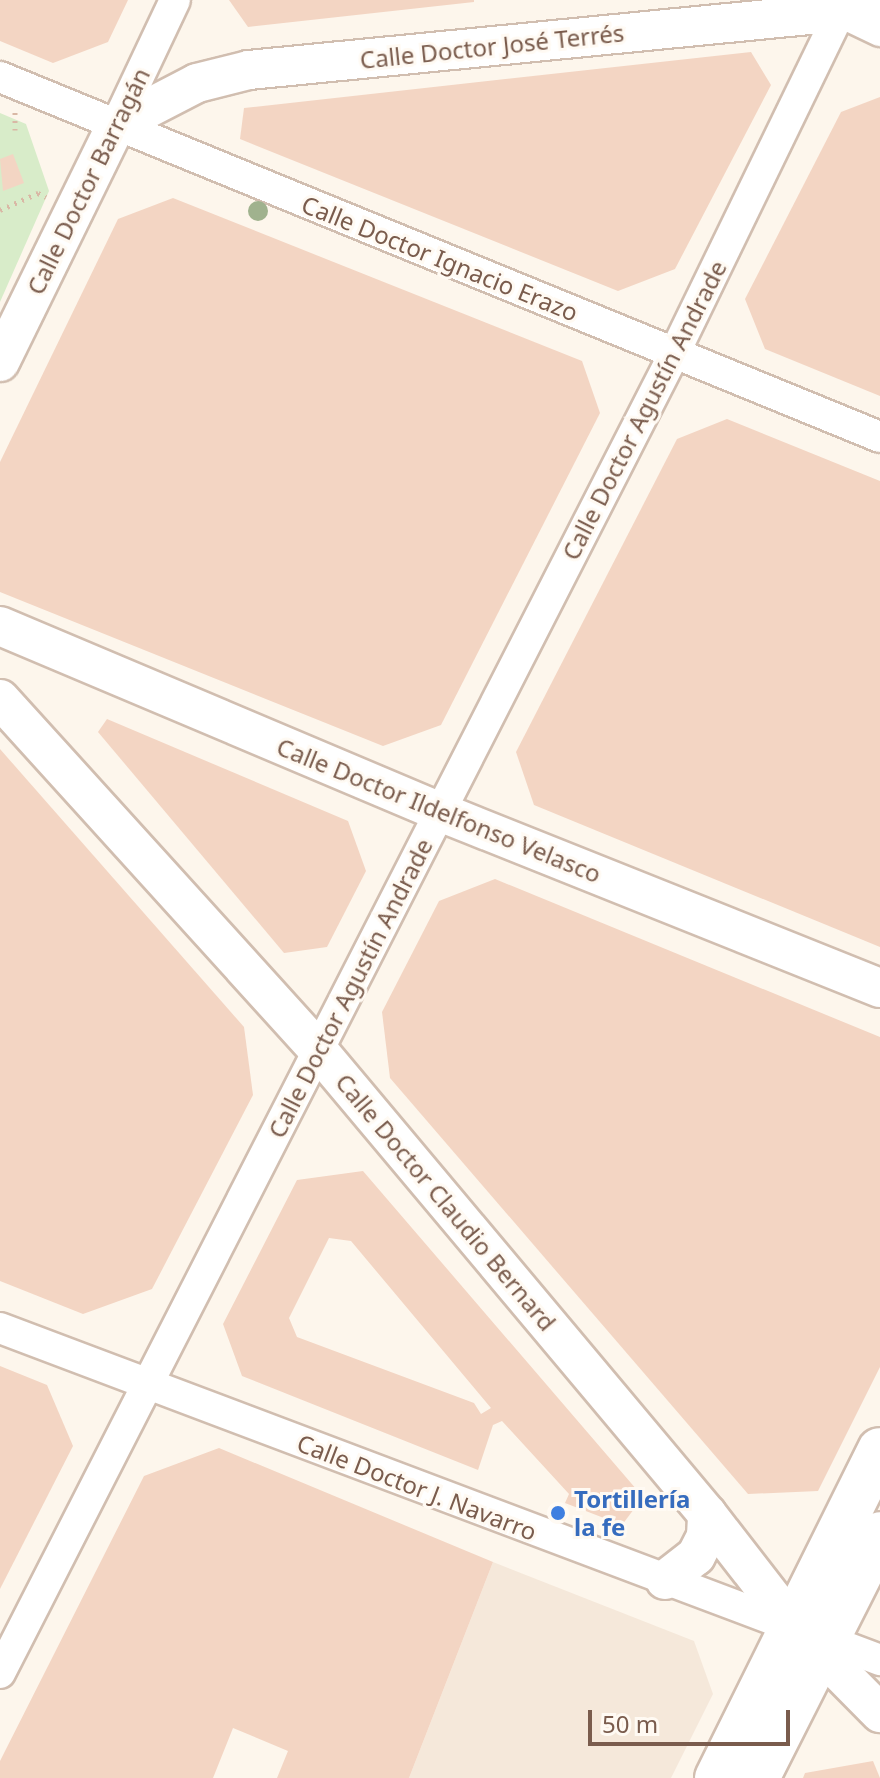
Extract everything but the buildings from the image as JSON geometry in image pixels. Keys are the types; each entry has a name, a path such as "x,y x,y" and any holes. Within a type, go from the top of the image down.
{"main road":[{"path":"757,1778 813,1639 880,1450"},
{"path":"717,1778 813,1639 880,1534"}],"street":[{"name":"Calle Doctor Barragán","path":"0,362 175,0"},
{"name":"Calle Doctor José Terrés","path":"116,125 197,83 249,70 832,4 880,8"},
{"path":"832,4 880,31"},
{"name":"Calle Doctor Agustín Andrade","path":"0,1673 674,354 832,4"},
{"name":"Calle Doctor Ignacio Erazo","path":"0,77 880,437"},
{"name":"Calle Doctor Ildelfonso Velasco","path":"0,626 440,812 880,988"},
{"name":"Calle Doctor Claudio Bernard","path":"0,699 318,1050 707,1514 880,1713"},
{"name":"Calle Doctor J. Navarro","path":"0,1328 813,1639 880,1660"},
{"path":"665,1580 696,1556 706,1536 707,1514"}],"path":[{"path":"0,210 38,193"}],"shaded area":[{"path":"493,1562 694,1641 713,1694 671,1778 409,1778"}],"green space":[{"path":"0,113 26,124 49,191 0,302"}],"place":[{"name":"Tortillería la fe","path":"558,1513"}]}
